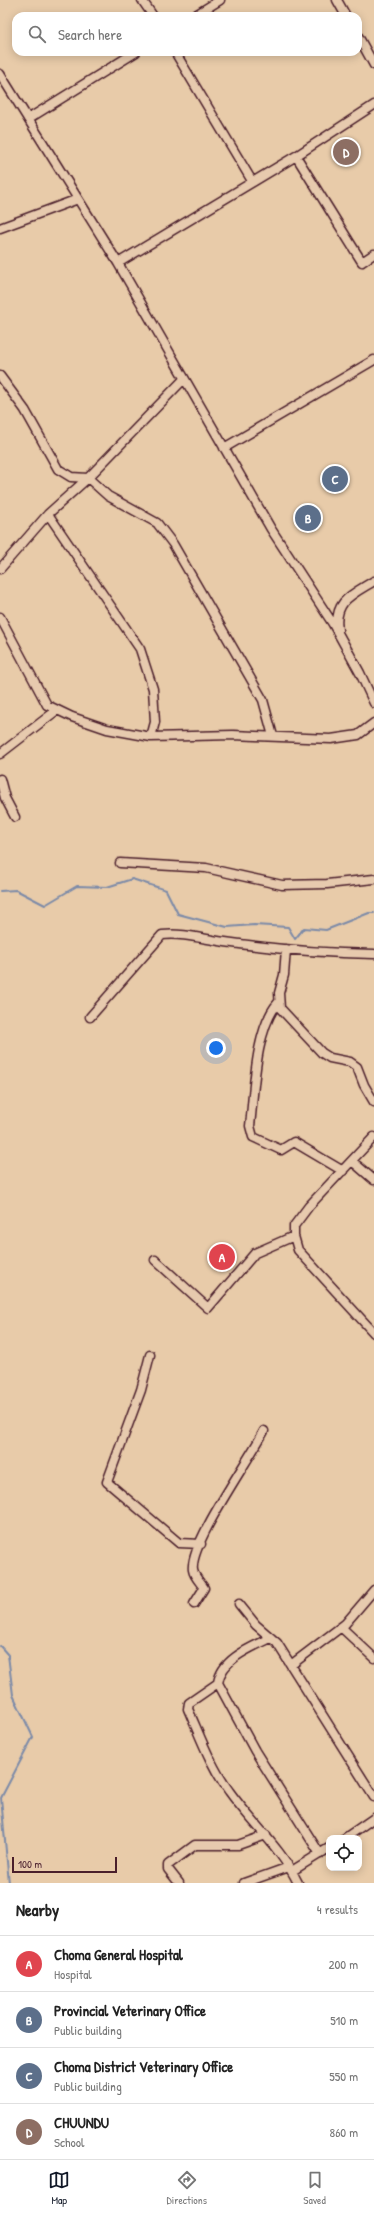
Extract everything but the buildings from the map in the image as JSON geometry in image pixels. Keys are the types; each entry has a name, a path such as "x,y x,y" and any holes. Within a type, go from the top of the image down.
{"street":[{"path":"142,0 150,12"},
{"path":"200,12 220,0"},
{"path":"337,0 344,12"},
{"path":"362,43 374,64"},
{"path":"28,119 130,56"},
{"path":"177,56 252,181"},
{"path":"0,74 118,264 271,529 339,635 374,703"},
{"path":"118,264 252,181 296,156 374,105"},
{"path":"296,156 362,262 374,254"},
{"path":"0,228 78,199"},
{"path":"224,448 374,360"},
{"path":"0,376 25,410 58,469 71,477 88,478 108,496 157,523 173,544 263,700 273,736"},
{"path":"0,569 48,514 88,478 184,379"},
{"path":"48,514 140,650 154,696 155,722 151,737"},
{"path":"339,635 336,620 338,609 348,597 374,581"},
{"path":"0,617 47,705 72,717 108,728 151,737 273,736 331,739 358,734 374,723"},
{"path":"0,754 57,710"},
{"path":"0,779 5,798 15,817"},
{"path":"120,863 206,868 282,885 328,884 374,879"},
{"path":"90,1017 162,935 180,933 224,942 286,949 340,954 374,954"},
{"path":"286,949 284,975 278,1003 270,1012 258,1052 250,1126 253,1137 281,1150 294,1142 343,1171"},
{"path":"278,1003 288,1019 322,1053 330,1058 350,1062 357,1067 364,1085 374,1102"},
{"path":"374,1137 309,1206 294,1226 294,1236 298,1250 374,1333"},
{"path":"352,1161 374,1180"},
{"path":"155,1260 208,1308 255,1253 294,1236"},
{"path":"150,1355 141,1390 107,1482 179,1543 201,1544"},
{"path":"194,1604 204,1588 195,1576 193,1569 201,1544 210,1524 264,1431"},
{"path":"291,1665 342,1627 374,1590"},
{"path":"239,1604 256,1625 277,1643 374,1797"},
{"path":"342,1627 374,1658"},
{"path":"271,1638 233,1659 219,1678 218,1682 189,1703 188,1709 226,1787 266,1835 291,1869 298,1883"},
{"path":"218,1682 255,1751 320,1854"},
{"path":"348,1835 374,1818"},
{"path":"179,1883 168,1869 168,1865 188,1848 198,1844 238,1845 266,1835"},
{"path":"244,1883 291,1869 326,1850"}],"waterway":[{"path":"0,891 16,890 45,905 77,886 107,887 132,879 166,890 178,914 227,927 254,925 288,927 295,939 304,928 326,930 369,913 374,913"},
{"path":"0,1646 8,1655 13,1695 33,1737 1,1798 9,1883"}],"place":[{"name":"CHUUNDU","path":"346,152"},
{"name":"Choma District Veterinary Office","path":"335,479"},
{"name":"Provincial Veterinary Office","path":"308,518"},
{"name":"Choma General Hospital","path":"222,1257"}]}
